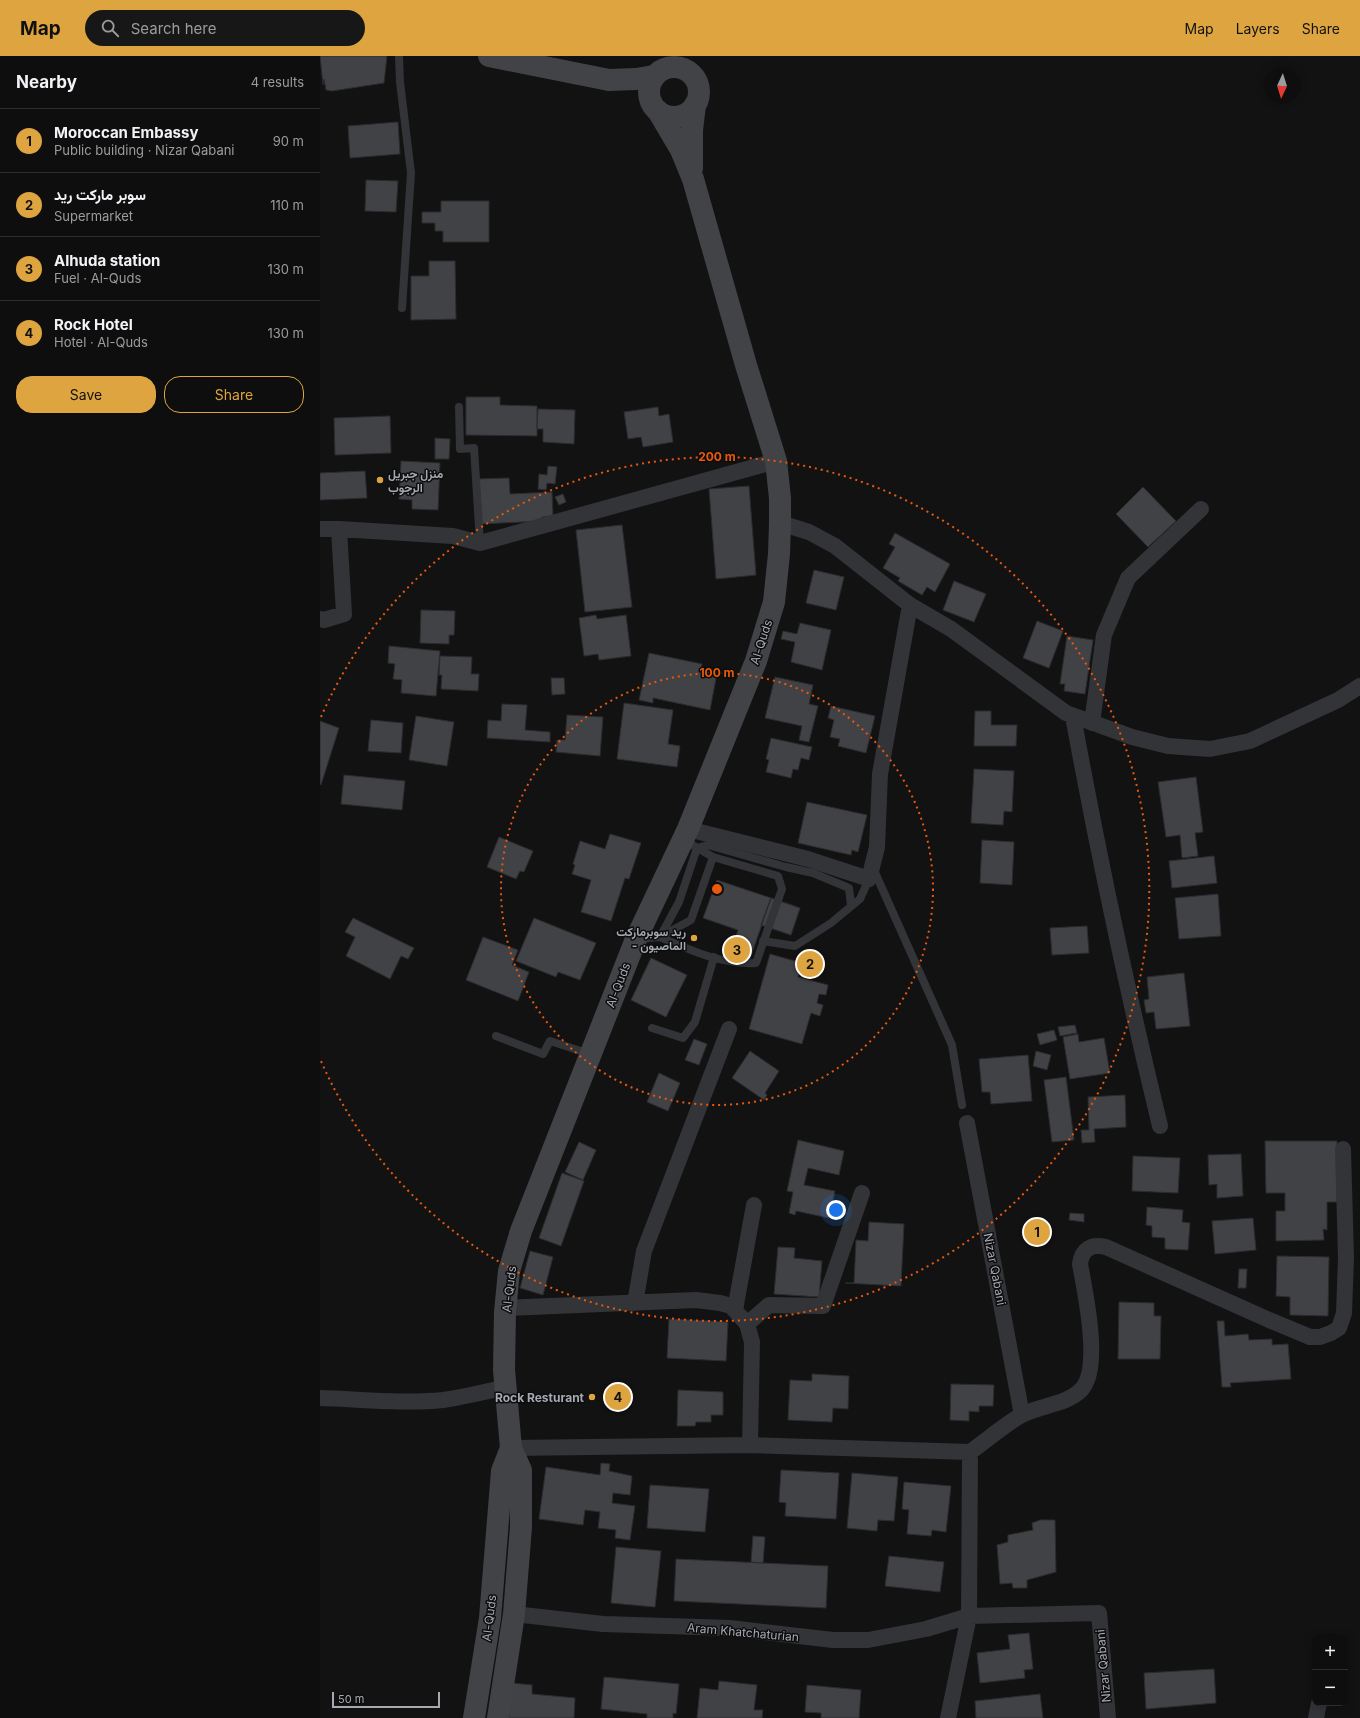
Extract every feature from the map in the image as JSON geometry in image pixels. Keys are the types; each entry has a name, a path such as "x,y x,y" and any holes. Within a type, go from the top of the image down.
{"street":[{"path":"489,56 609,80 630,80 660,68 679,67 686,70 696,81"},
{"path":"691,56 699,89 695,105 692,130 693,179"},
{"path":"660,68 649,90 650,98 681,150 693,179"},
{"path":"609,80 666,115 674,117 682,115 695,105"},
{"name":"Al-Quds","path":"498,1718 514,1614 521,1527 521,1470 511,1448 504,1370 505,1308 509,1271 521,1231 636,939 689,839 756,661 774,602 779,554 780,523 780,498 776,461 744,357 693,179"},
{"path":"320,530 339,529 453,536 480,543 776,461"},
{"path":"1092,723 1104,635 1128,578 1201,509"},
{"path":"780,523 809,532 835,546 910,605 951,629 1066,714 1132,737 1168,746 1210,749 1250,741 1338,700 1360,686"},
{"path":"320,619 324,620 344,614 339,529"},
{"path":"689,839 808,859 870,872 877,847 880,774 910,605"},
{"path":"1073,716 1089,804 1126,979 1160,1126"},
{"path":"635,1303 644,1251 729,1029"},
{"name":"Nizar Qabani","path":"967,1122 1022,1415"},
{"path":"511,1448 750,1445 970,1452 1022,1415 1070,1398 1082,1389 1088,1376 1092,1358 1090,1331 1080,1264 1081,1257 1089,1247 1097,1245 1106,1247 1135,1259 1310,1337 1320,1337 1339,1328 1344,1313 1346,1258 1343,1149"},
{"path":"747,1324 769,1305 823,1306 862,1193"},
{"path":"735,1310 754,1205"},
{"path":"505,1308 696,1300 731,1306 747,1324 752,1342 750,1445"},
{"path":"320,1398 410,1401 442,1400 469,1396 506,1386"},
{"name":"Al-Quds","path":"474,1718 490,1618 502,1471 511,1448"},
{"path":"948,1718 969,1616 970,1452"},
{"name":"Nizar Qabani","path":"1099,1613 1108,1718"},
{"name":"Aram Khatchaturian","path":"514,1614 603,1624 730,1628 833,1640 868,1640 926,1629 969,1616 1099,1613"},
{"path":"1316,1718 1318,1706"}],"lane":[{"path":"399,56 400,82 411,173 402,308"},
{"path":"459,407 460,449 474,448 480,543"},
{"path":"689,839 713,857 778,876"},
{"path":"689,839 780,866 813,873 849,888 851,906"},
{"path":"660,937 679,902 689,839"},
{"path":"636,939 660,937 691,920 713,857"},
{"path":"660,937 700,955 746,963 756,963 782,889 778,876 780,866"},
{"path":"763,941 795,946 831,923 860,899 870,872"},
{"path":"870,872 952,1045 962,1105"},
{"path":"652,1028 682,1038 695,1022 714,957"},
{"path":"496,1036 543,1054 550,1041 590,1054"}],"building":[{"path":"320,56 387,56 384,83 332,91 326,90 324,79 323,85"},
{"path":"398,122 400,154 350,158 348,126"},
{"path":"366,180 398,181 396,212 365,211"},
{"path":"441,201 489,201 489,242 443,242 443,231 435,231 435,223 422,223 422,212 441,212"},
{"path":"429,261 455,261 456,319 411,320 411,276 429,276"},
{"path":"466,397 500,397 500,405 537,406 537,436 466,435"},
{"path":"658,407 659,416 669,414 673,442 643,447 641,437 628,439 624,412"},
{"path":"538,409 575,410 574,444 543,442 543,429 537,429"},
{"path":"390,416 391,453 335,455 334,418"},
{"path":"435,438 450,439 449,459 435,459"},
{"path":"401,461 440,463 438,510 412,509 412,500 399,499"},
{"path":"548,466 557,467 555,484 547,483 546,490 538,489 539,474 547,475"},
{"path":"365,471 367,498 320,500 320,473"},
{"path":"509,478 510,494 552,492 553,516 542,517 542,521 481,524 478,479"},
{"path":"749,486 756,575 716,579 709,489"},
{"path":"1143,487 1176,521 1148,547 1116,514"},
{"path":"563,494 566,502 559,505 555,497"},
{"path":"622,525 632,607 585,612 576,530"},
{"path":"895,533 950,564 935,592 927,587 922,595 898,581 900,578 883,568 895,547 889,544"},
{"path":"814,570 844,577 836,610 806,603"},
{"path":"954,581 986,594 974,622 943,610"},
{"path":"421,610 455,611 454,635 449,635 449,644 420,643"},
{"path":"596,615 597,619 626,615 631,656 599,660 598,654 584,656 579,618"},
{"path":"1037,621 1063,631 1049,668 1023,658"},
{"path":"800,623 831,630 822,670 791,662 795,642 781,639 783,631 797,634"},
{"path":"1067,636 1093,640 1085,694 1064,691 1065,684 1060,684"},
{"path":"389,646 440,651 436,696 401,693 402,680 393,679 395,664 388,663"},
{"path":"649,653 702,664 701,670 717,673 710,710 653,698 653,703 639,700"},
{"path":"440,656 472,657 471,674 479,674 478,691 441,689 442,675 439,675"},
{"path":"775,677 813,685 809,704 818,706 809,742 799,740 802,726 765,718"},
{"path":"551,678 564,678 565,694 552,695"},
{"path":"624,703 673,710 668,744 680,746 677,767 617,759"},
{"path":"502,704 527,705 525,730 550,732 550,742 487,738 488,720 501,721"},
{"path":"831,706 875,716 866,753 838,746 840,739 830,737 834,720 828,718"},
{"path":"975,711 991,711 991,725 1017,725 1016,746 974,746"},
{"path":"567,715 603,717 600,756 556,752 557,740 565,740"},
{"path":"416,716 454,722 447,766 409,760"},
{"path":"371,720 403,723 401,753 368,751"},
{"path":"320,721 339,728 321,785 320,784"},
{"path":"771,738 812,747 809,760 801,758 798,770 793,769 791,778 766,772 769,760 766,759"},
{"path":"974,769 1014,771 1012,812 1004,811 1003,825 971,823"},
{"path":"344,775 405,781 402,810 341,804"},
{"path":"1196,777 1203,832 1195,833 1198,856 1182,858 1180,835 1166,837 1158,782"},
{"path":"807,802 867,815 858,852 852,850 851,855 798,843"},
{"path":"610,834 641,843 629,879 625,878 611,921 581,912 591,880 572,874 575,865 573,864 580,841 605,849"},
{"path":"499,837 533,851 524,872 520,871 516,879 487,867"},
{"path":"982,840 1014,842 1012,885 980,883"},
{"path":"1214,856 1217,883 1172,888 1169,861"},
{"path":"717,880 771,898 750,959 730,953 738,930 703,918"},
{"path":"1218,894 1221,936 1179,939 1175,898"},
{"path":"771,898 800,908 791,935 761,925"},
{"path":"771,898 800,908 791,935 761,925"},
{"path":"353,918 414,948 408,959 401,956 390,979 346,956 355,937 345,932"},
{"path":"534,918 596,943 580,980 558,972 556,977 516,961"},
{"path":"1087,926 1089,953 1052,955 1050,928"},
{"path":"483,937 518,950 512,965 529,972 518,1001 466,980"},
{"path":"770,954 802,963 798,977 828,985 826,995 819,994 817,1003 823,1005 820,1016 811,1013 802,1044 749,1029"},
{"path":"651,958 687,975 666,1017 631,1000"},
{"path":"1184,973 1190,1026 1156,1029 1154,1012 1146,1013 1144,1000 1149,999 1147,977"},
{"path":"1075,1025 1077,1033 1060,1036 1058,1027"},
{"path":"1054,1030 1057,1040 1040,1045 1037,1034"},
{"path":"1078,1034 1079,1042 1104,1038 1110,1073 1070,1079 1063,1037"},
{"path":"694,1039 707,1044 699,1065 685,1060"},
{"path":"750,1051 779,1071 765,1093 767,1095 764,1100 732,1078"},
{"path":"1036,1051 1051,1055 1047,1070 1033,1066"},
{"path":"1028,1055 1032,1101 991,1104 990,1092 982,1092 979,1059"},
{"path":"659,1073 680,1083 668,1111 647,1102"},
{"path":"1066,1077 1074,1140 1052,1142 1044,1080"},
{"path":"1125,1095 1126,1127 1094,1129 1095,1142 1082,1143 1081,1130 1089,1130 1088,1097"},
{"path":"798,1140 844,1151 839,1175 808,1168 804,1185 835,1191 829,1218 796,1211 795,1215 789,1213 793,1192 787,1191"},
{"path":"1265,1141 1337,1141 1337,1202 1327,1202 1327,1230 1323,1229 1324,1240 1276,1241 1276,1211 1285,1211 1285,1193 1266,1193"},
{"path":"579,1142 596,1150 583,1180 565,1172"},
{"path":"1241,1154 1243,1196 1217,1198 1217,1184 1209,1185 1208,1155"},
{"path":"1133,1156 1180,1158 1178,1193 1132,1191"},
{"path":"562,1173 584,1181 561,1246 539,1238"},
{"path":"1147,1207 1183,1210 1182,1222 1190,1223 1188,1250 1165,1249 1165,1238 1152,1237 1152,1226 1146,1225"},
{"path":"1070,1213 1084,1214 1084,1222 1069,1220"},
{"path":"1253,1218 1256,1250 1215,1254 1212,1221"},
{"path":"869,1222 904,1224 901,1286 845,1283 854,1283 856,1240 868,1241"},
{"path":"778,1247 795,1248 794,1258 822,1261 819,1297 774,1294"},
{"path":"530,1251 553,1257 543,1295 520,1288"},
{"path":"1277,1256 1329,1257 1328,1316 1290,1315 1290,1297 1276,1296"},
{"path":"1239,1269 1247,1269 1246,1288 1238,1288"},
{"path":"1119,1302 1154,1303 1154,1316 1161,1316 1160,1359 1118,1359"},
{"path":"669,1319 728,1322 726,1361 667,1358"},
{"path":"1217,1321 1224,1321 1225,1336 1248,1334 1249,1340 1272,1339 1272,1345 1288,1344 1291,1379 1230,1383 1231,1387 1222,1387"},
{"path":"812,1374 849,1376 848,1409 833,1408 832,1422 788,1420 790,1380 812,1381"},
{"path":"951,1384 994,1385 993,1406 979,1406 979,1412 969,1411 969,1421 950,1420"},
{"path":"678,1390 723,1392 723,1415 711,1415 711,1422 696,1422 695,1426 677,1426"},
{"path":"601,1463 610,1464 609,1471 632,1476 630,1495 613,1493 612,1503 635,1506 630,1540 615,1538 616,1530 598,1528 600,1512 585,1510 583,1525 539,1519 546,1467 600,1475"},
{"path":"781,1470 839,1473 836,1519 785,1516 786,1503 779,1502"},
{"path":"852,1473 898,1477 894,1521 878,1520 877,1531 847,1528"},
{"path":"904,1482 951,1486 946,1532 932,1530 931,1536 907,1534 909,1510 902,1509"},
{"path":"650,1485 709,1489 705,1532 647,1528"},
{"path":"1040,1520 1055,1520 1056,1572 1027,1580 1027,1588 1013,1588 1012,1583 1000,1584 997,1545 1008,1542 1008,1535 1033,1530 1032,1523"},
{"path":"753,1536 765,1537 763,1563 751,1562"},
{"path":"616,1547 661,1551 655,1607 611,1603"},
{"path":"889,1556 944,1562 940,1592 885,1586"},
{"path":"676,1559 828,1566 826,1608 674,1601"},
{"path":"1029,1633 1033,1669 1024,1670 1025,1678 980,1683 977,1653 1010,1649 1008,1635"},
{"path":"1214,1669 1216,1703 1146,1709 1144,1673"},
{"path":"604,1677 679,1684 676,1714 673,1713 673,1718 647,1718 647,1714 601,1709"},
{"path":"719,1681 757,1685 754,1710 763,1710 762,1718 697,1718 700,1688 718,1690"},
{"path":"512,1683 532,1685 532,1694 575,1698 574,1718 509,1718"},
{"path":"807,1685 861,1690 859,1718 821,1718 821,1713 805,1712"},
{"path":"1040,1694 1043,1718 976,1718 975,1701"}],"place":[{"name":"منزل جبريل الرجوب","path":"380,480"},
{"name":"ريد سوبرماركت - الماصيون","path":"694,938"},
{"name":"Alhuda station","path":"737,950"},
{"name":"سوبر ماركت ريد","path":"810,964"},
{"name":"Moroccan Embassy","path":"1037,1232"},
{"name":"Rock Resturant","path":"592,1397"},
{"name":"Rock Hotel","path":"618,1397"}]}
